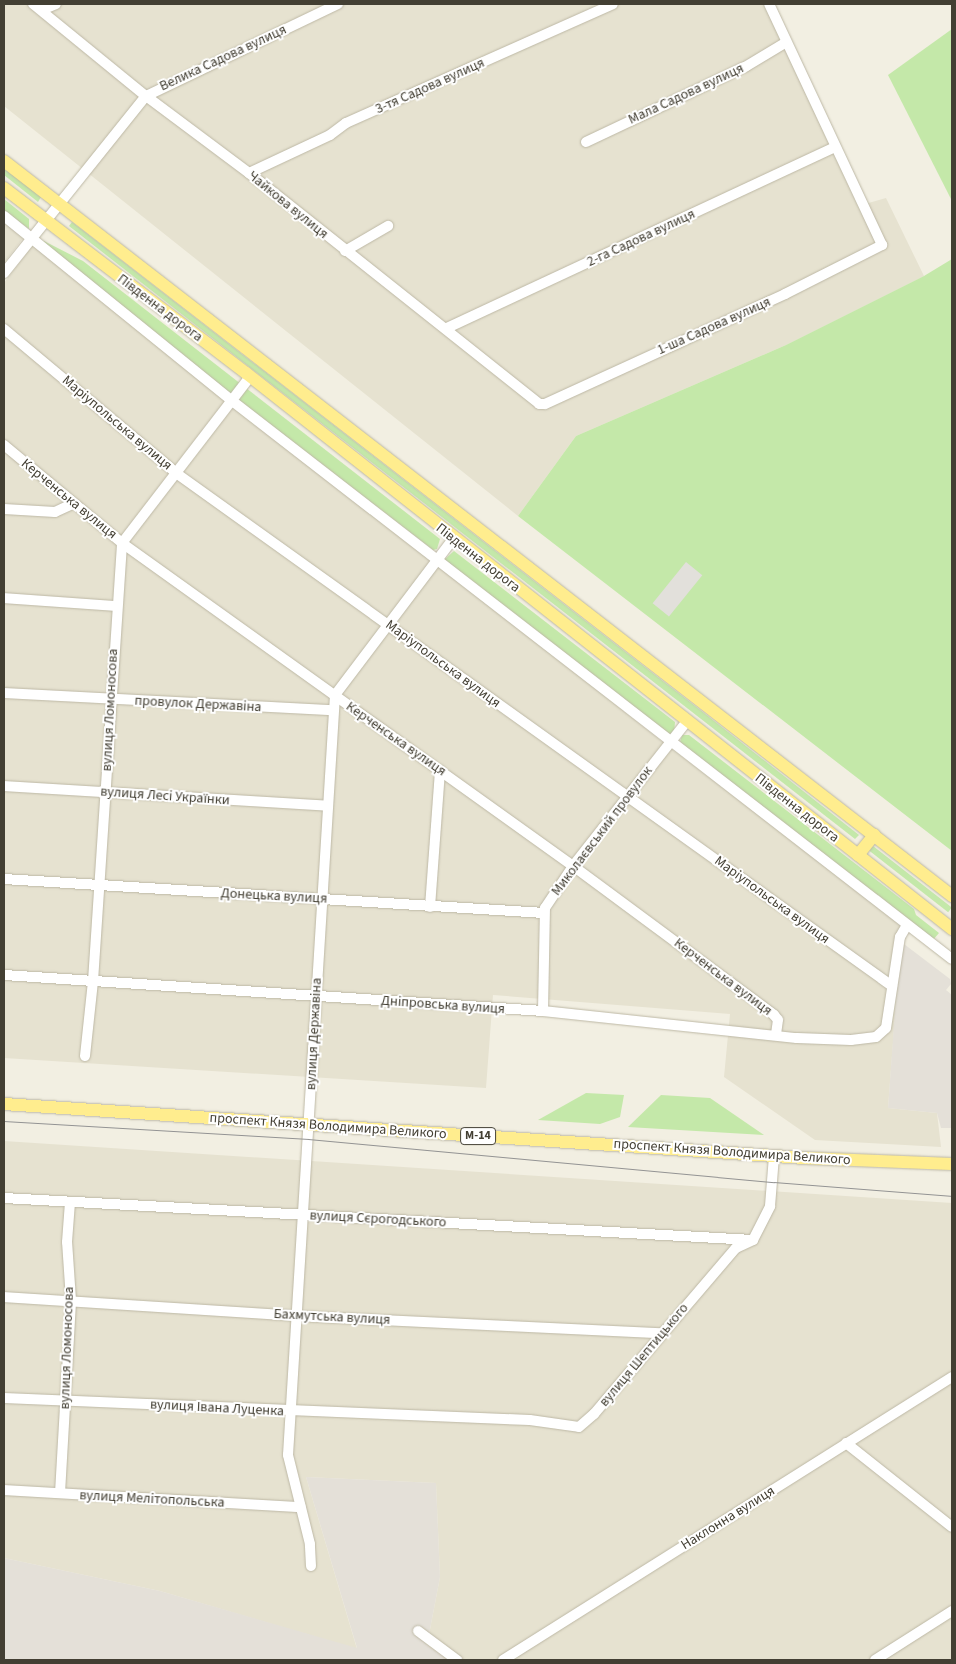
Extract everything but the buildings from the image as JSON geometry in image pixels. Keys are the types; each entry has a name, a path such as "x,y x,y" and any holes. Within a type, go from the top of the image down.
{"main road":[{"name":"Південна дорога","path":"4,161 952,896"},
{"name":"Південна дорога","path":"4,188 250,377 453,539 952,929"},
{"path":"858,855 874,836"},
{"name":"проспект Князя Володимира Великого","path":"4,1104 774,1156 952,1164"}],"street":[{"path":"37,7 56,4"},
{"name":"Велика Садова вулиця","path":"4,273 146,96 338,4"},
{"name":"3-тя Садова вулиця","path":"249,173 330,135 346,123 613,4"},
{"path":"769,4 835,147"},
{"name":"Чайкова вулиця","path":"37,7 146,96 249,173 345,251 447,328 539,404 544,404"},
{"name":"Мала Садова вулиця","path":"586,142 745,67 786,43"},
{"name":"1-ша Садова вулиця","path":"544,404 785,294 882,245 835,147"},
{"name":"2-га Садова вулиця","path":"447,328 835,147"},
{"path":"4,216 231,400 437,558 670,743 952,959"},
{"path":"345,251 388,226"},
{"name":"Маріупольська вулиця","path":"4,329 176,473 892,986"},
{"path":"122,542 250,377"},
{"name":"Керченська вулиця","path":"4,446 122,542 573,866 774,1015 778,1023 776,1035"},
{"path":"4,509 55,512 74,503"},
{"name":"вулиця Державіна","path":"311,1566 310,1544 288,1456 310,1124 326,806 335,695 453,539"},
{"name":"вулиця Ломоносова","path":"85,1056 93,981 116,606 122,542"},
{"path":"4,598 116,606"},
{"name":"провулок Державіна","path":"4,693 333,710"},
{"name":"Миколаєвський провулок","path":"544,913 573,866 687,721"},
{"path":"430,907 440,770"},
{"name":"вулиця Лесі Українки","path":"4,786 326,806"},
{"name":"Донецька вулиця","path":"4,879 544,913"},
{"path":"543,1012 544,913"},
{"path":"892,986 900,937 908,925"},
{"name":"Дніпровська вулиця","path":"4,975 543,1012 842,1040 880,1035 888,1024 892,986"},
{"path":"753,1240 770,1206 774,1156"},
{"name":"вулиця Сєрогодського","path":"4,1198 753,1240"},
{"name":"вулиця Ломоносова","path":"60,1494 71,1300 67,1242 70,1202"},
{"name":"вулиця Шептицького","path":"429,1417 530,1420 579,1427 594,1414 661,1333 736,1248 753,1240"},
{"name":"Бахмутська вулиця","path":"4,1297 297,1316 661,1333"},
{"name":"Наклонна вулиця","path":"503,1660 952,1377"},
{"name":"вулиця Івана Луценка","path":"4,1398 429,1417"},
{"path":"846,1443 952,1527"},
{"name":"вулиця Мелітопольська","path":"4,1490 301,1507"},
{"path":"876,1660 952,1611"},
{"path":"418,1631 457,1660"}],"shaded area":[{"path":"4,4 767,4 787,54 858,206 886,198 924,276 786,345 576,436 518,516 4,106"},
{"path":"4,221 24,237 4,263"},
{"path":"33,245 664,743 902,925 888,1108 937,1113 941,1147 815,1140 724,1077 730,1014 493,995 486,1088 4,1058 4,283"},
{"path":"686,562 702,575 669,616 653,603"},
{"path":"900,941 950,979 951,984 946,990 952,995 952,1128 941,1128 937,1113 888,1108"},
{"path":"4,1141 952,1203 952,1660 448,1660 427,1645 440,1577 436,1483 306,1477 357,1649 160,1591 4,1558"},
{"path":"306,1477 436,1483 440,1577 427,1645 448,1660 4,1660 4,1558 160,1591 357,1648"}],"green space":[{"path":"952,29 952,201 888,75"},
{"path":"4,168 41,197 38,202 4,175"},
{"path":"4,199 29,219 29,229 4,211"},
{"path":"72,222 859,835 855,839 69,226"},
{"path":"44,241 83,261 440,539 437,549 433,550 227,391 41,244"},
{"path":"952,259 952,851 518,516 576,436 786,345 924,276"},
{"path":"454,551 675,722 674,733 668,736 444,560"},
{"path":"682,735 689,735 914,909 916,915 939,933 933,940 679,746"},
{"path":"873,846 952,908 948,912 869,851"},
{"path":"586,1093 624,1095 620,1117 600,1124 538,1120"},
{"path":"661,1095 710,1098 764,1135 628,1127"}],"tram line":[{"path":"4,1121 308,1139 774,1182 952,1196"}]}
